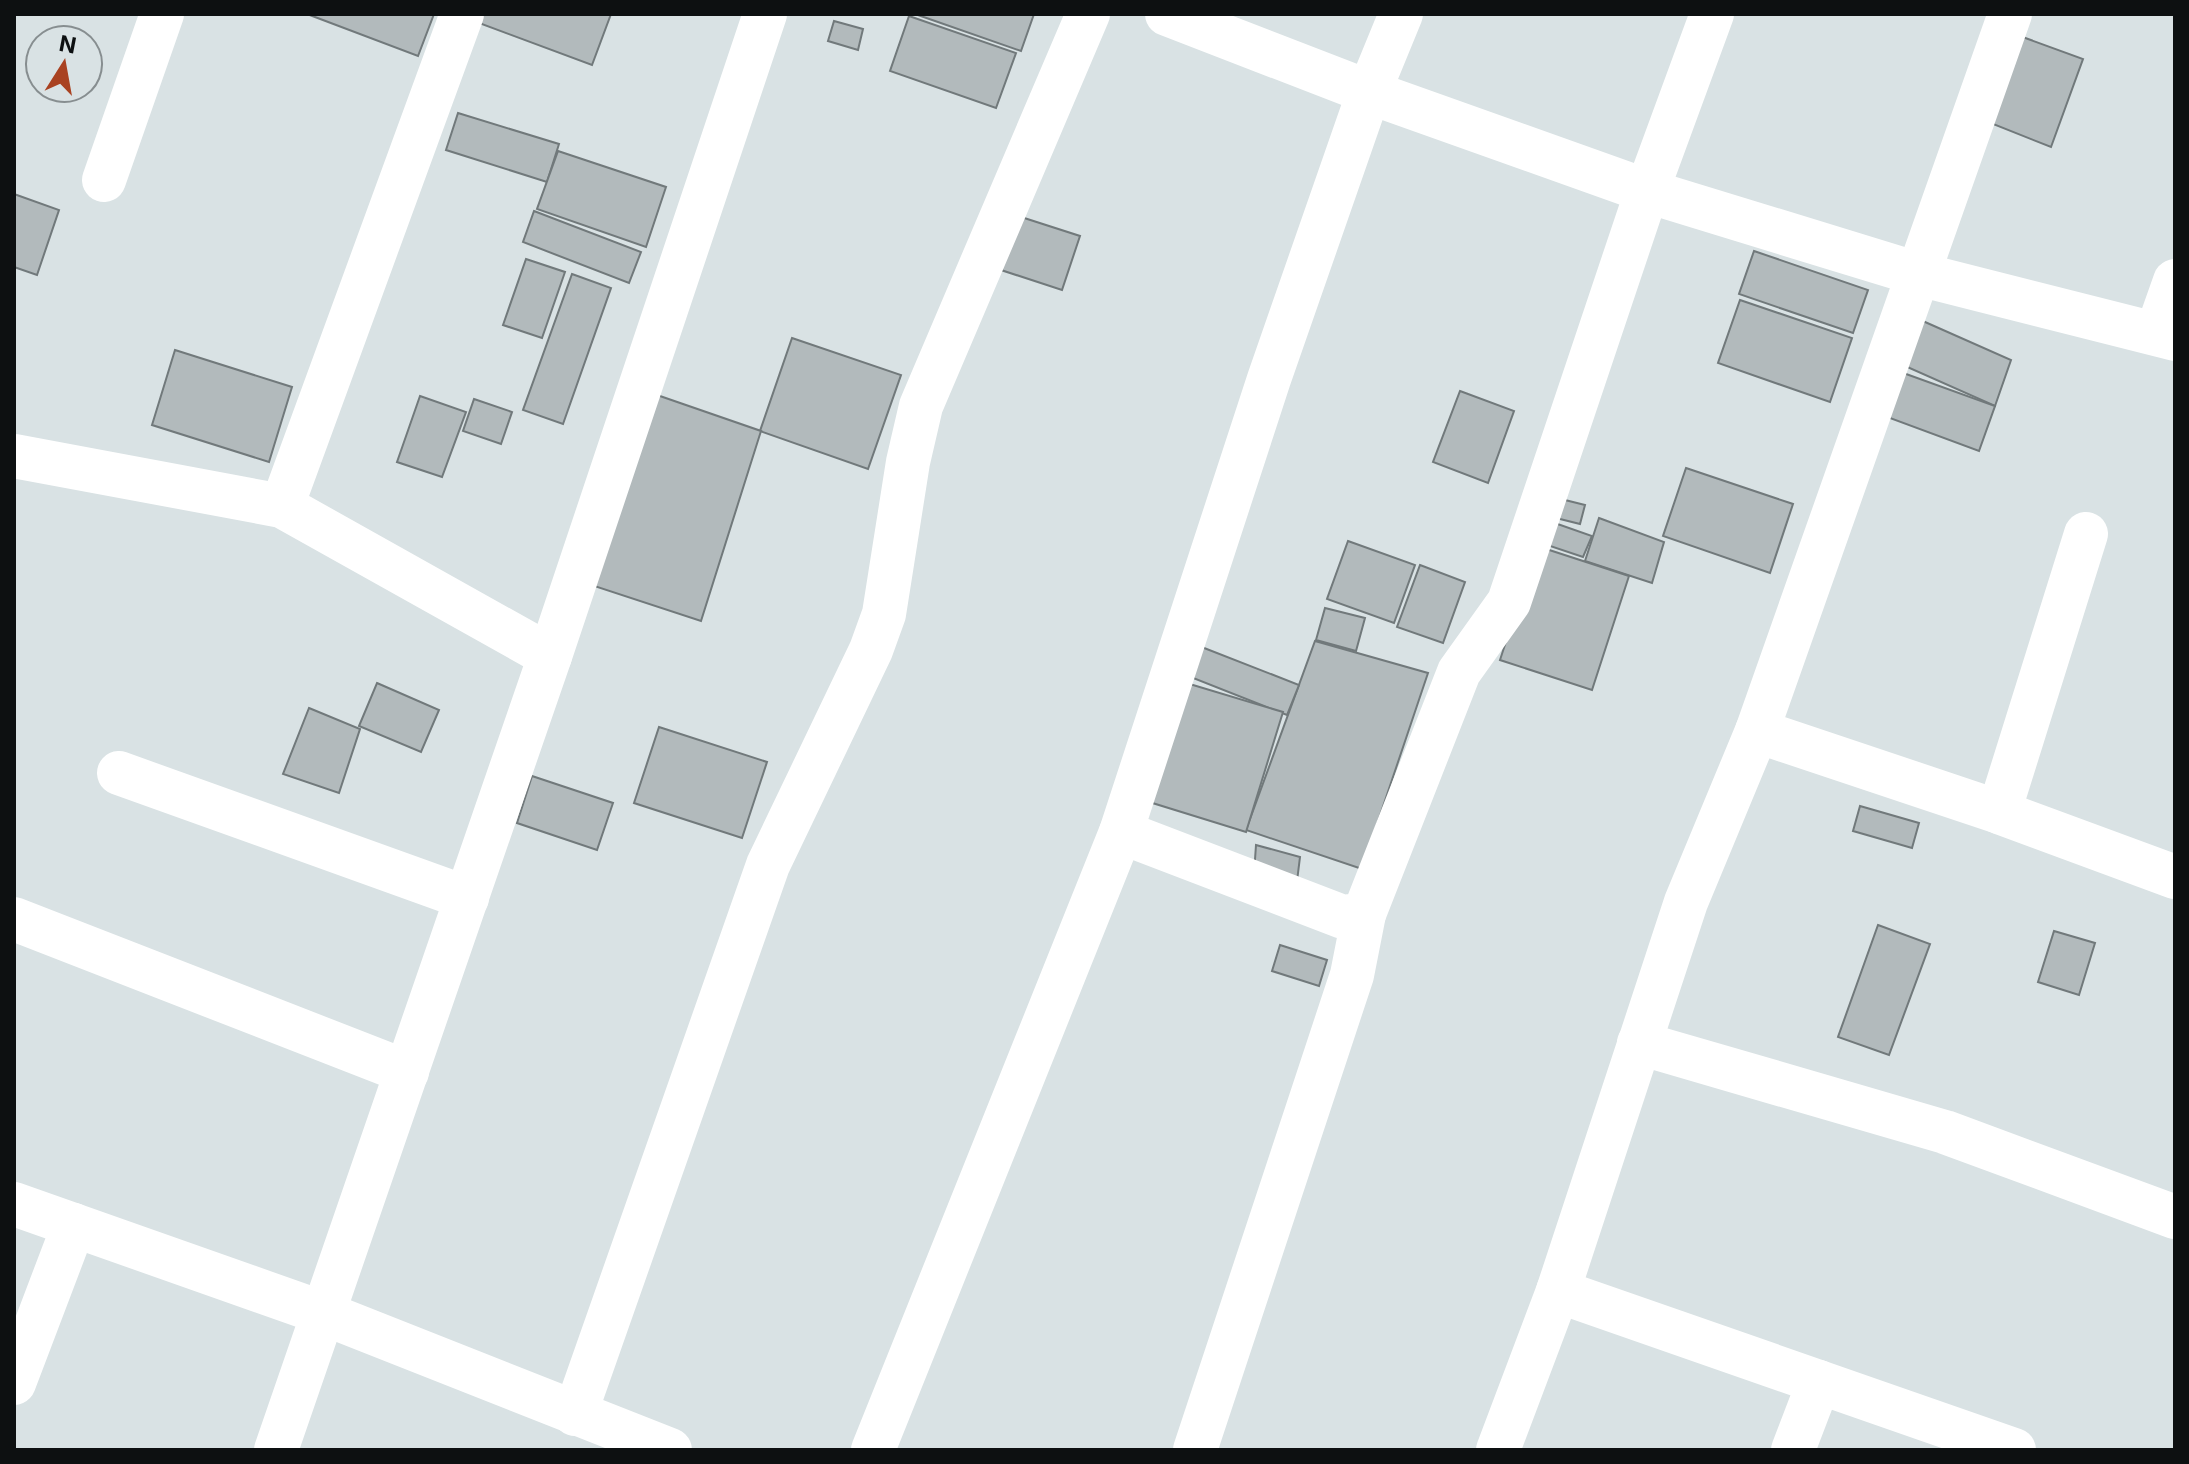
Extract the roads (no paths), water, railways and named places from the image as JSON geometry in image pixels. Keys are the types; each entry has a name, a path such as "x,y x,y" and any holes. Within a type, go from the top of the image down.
{"street":[{"path":"104,180 162,14"},
{"path":"282,506 462,14"},
{"path":"276,1450 550,656 765,14"},
{"path":"575,1414 768,865 871,650 884,614 908,462 921,406 1088,14"},
{"path":"1167,14 1369,92 1647,191 1918,274 2166,336 2175,281"},
{"path":"873,1450 1121,832 1269,379 1369,92 1401,14"},
{"path":"1195,1450 1352,975 1364,914 1459,672 1509,602 1647,191 1712,14"},
{"path":"1498,1450 1558,1291 1686,902 1757,731 2010,14"},
{"path":"14,456 282,506 550,656"},
{"path":"1999,812 2086,534"},
{"path":"1757,731 1999,812 2175,877"},
{"path":"119,773 467,898"},
{"path":"1121,832 1343,917 1364,914"},
{"path":"14,919 407,1072"},
{"path":"1639,1043 1945,1132 2175,1217"},
{"path":"14,1204 323,1313 670,1450"},
{"path":"14,1383 74,1225"},
{"path":"1558,1291 2014,1450"},
{"path":"1793,1450 1819,1382"}]}
